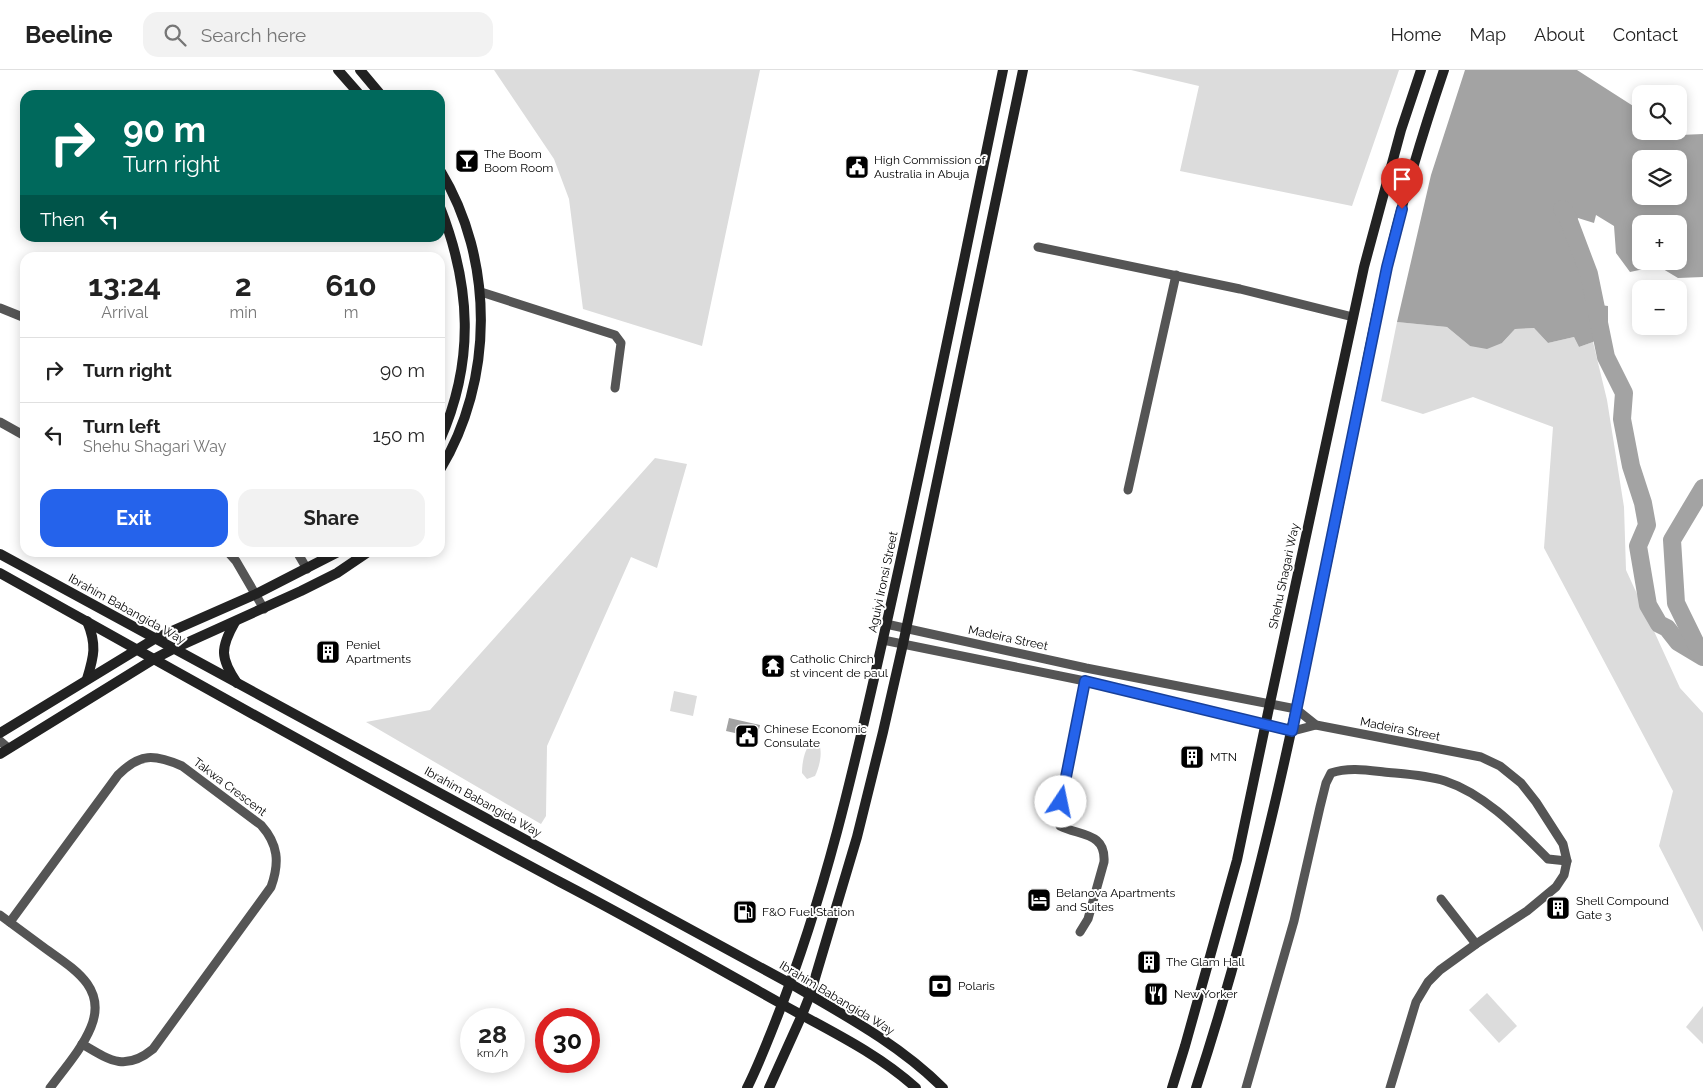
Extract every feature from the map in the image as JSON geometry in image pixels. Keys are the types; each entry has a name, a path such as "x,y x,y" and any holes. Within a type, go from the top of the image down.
{"main road":[{"path":"338,70 356,90"},
{"path":"360,70 377,90"},
{"name":"Aguiyi Ironsi Street","path":"748,1088 791,984 812,922 838,832 883,640 1003,70"},
{"path":"768,1088 810,995 859,828 903,644 1023,70"},
{"name":"Shehu Shagari Way","path":"1172,1088 1237,860 1364,267 1399,139 1421,70"},
{"path":"1196,1088 1218,1021 1260,872 1292,731 1387,267 1422,133 1444,70"},
{"path":"445,179 454,195 462,218 470,244 480,292 480,345 471,395 464,420 445,461"},
{"path":"445,220 455,248 461,275 465,331 460,380 445,429"},
{"name":"Ibrahim Babangida Way","path":"0,554 791,984 878,1035 909,1058 943,1088"},
{"path":"0,733 156,638 256,594 329,557"},
{"path":"4,751 173,649 264,609 337,573 361,557"},
{"path":"0,573 458,828 620,913 843,1036 878,1057 916,1088"},
{"path":"87,621 95,650 87,679"},
{"path":"235,622 226,637 223,648 227,668 238,684"}],"street":[{"path":"1038,247 1176,275 1353,317"},
{"path":"1128,490 1176,275"},
{"path":"480,292 615,335 621,343 615,388"},
{"path":"0,308 20,316"},
{"path":"0,422 20,433"},
{"path":"232,557 264,609"},
{"path":"300,557 307,569"},
{"name":"Madeira Street","path":"886,624 1086,668 1270,703 1296,709 1316,725 1481,757 1500,766 1521,783 1563,844 1567,861"},
{"path":"883,640 1085,681 1292,731 1316,725"},
{"path":"1080,932 1088,919 1105,852 1102,844 1096,839 1060,826 1057,819 1085,681"},
{"path":"0,741 4,751"},
{"name":"Takwa Crescent","path":"10,922 118,774 130,764 143,758 154,757 182,766 260,824 269,834 277,859 277,873 271,887 153,1049 143,1057 133,1061 120,1062 109,1060 82,1044"},
{"path":"1246,1088 1294,921 1326,783 1331,773 1338,770 1357,769 1445,781 1468,792 1510,821 1548,859 1567,861 1564,875 1556,887 1527,910 1440,970 1428,982 1416,1002 1390,1088"},
{"path":"1441,899 1476,944"},
{"path":"0,915 76,971 91,989 94,998 94,1019 82,1044 50,1088"}],"shaded area":[{"path":"494,70 760,70 702,346 583,309 569,199 554,159"},
{"path":"1131,70 1399,70 1352,206 1180,171 1199,86"},
{"path":"1465,70 1577,70 1632,105 1632,140 1687,140 1687,135 1703,134 1703,277 1678,278 1665,270 1687,270 1687,215 1632,215 1632,270 1639,270 1630,272 1616,253 1614,226 1596,215 1594,223 1578,218 1569,234 1570,246 1585,251 1591,284 1592,304 1608,306 1608,328 1593,342 1579,347 1574,337 1548,343 1534,328 1515,329 1502,343 1487,349 1470,346 1447,327 1397,322 1431,175"},
{"path":"1397,322 1447,327 1470,346 1502,343 1515,329 1534,328 1548,343 1574,337 1579,347 1593,342 1607,400 1624,507 1626,570 1680,688 1703,713 1703,932 1659,846 1673,791 1544,548 1553,427 1473,397 1423,414 1381,401"},
{"path":"655,458 687,464 657,568 631,557 547,746 546,816 541,824 366,722 430,710"},
{"path":"674,691 697,696 693,716 670,711"},
{"path":"729,718 760,725 757,738 726,731"},
{"path":"812,743 819,744 820,760 815,776 807,779 802,773 802,765 805,752"},
{"path":"1487,993 1517,1026 1499,1043 1469,1010"},
{"path":"1703,1006 1703,1044 1686,1027"}],"waterway":[{"path":"1562,209 1566,213 1589,274 1606,357 1624,393 1622,419 1631,466 1643,503 1647,525 1638,546 1648,605 1659,624 1667,628 1678,642 1703,657"},
{"path":"1701,654 1676,603 1672,540 1703,488"}],"place":[{"name":"The Boom Boom Room","path":"467,161"},
{"name":"High Commission of Australia in Abuja","path":"857,167"},
{"name":"Peniel Apartments","path":"328,652"},
{"name":"Catholic Chirch st vincent de paul","path":"773,666"},
{"name":"Chinese Economic Consulate","path":"747,736"},
{"name":"MTN","path":"1192,757"},
{"name":"Belanova Apartments and Suites","path":"1039,900"},
{"name":"Shell Compound Gate 3","path":"1558,908"},
{"name":"F&O Fuel Station","path":"745,912"},
{"name":"The Glam Hall","path":"1149,962"},
{"name":"Polaris","path":"940,986"},
{"name":"New Yorker","path":"1156,994"}],"route":[{"path":"1061,802 1085,681 1292,731 1387,267 1402,209"}]}
